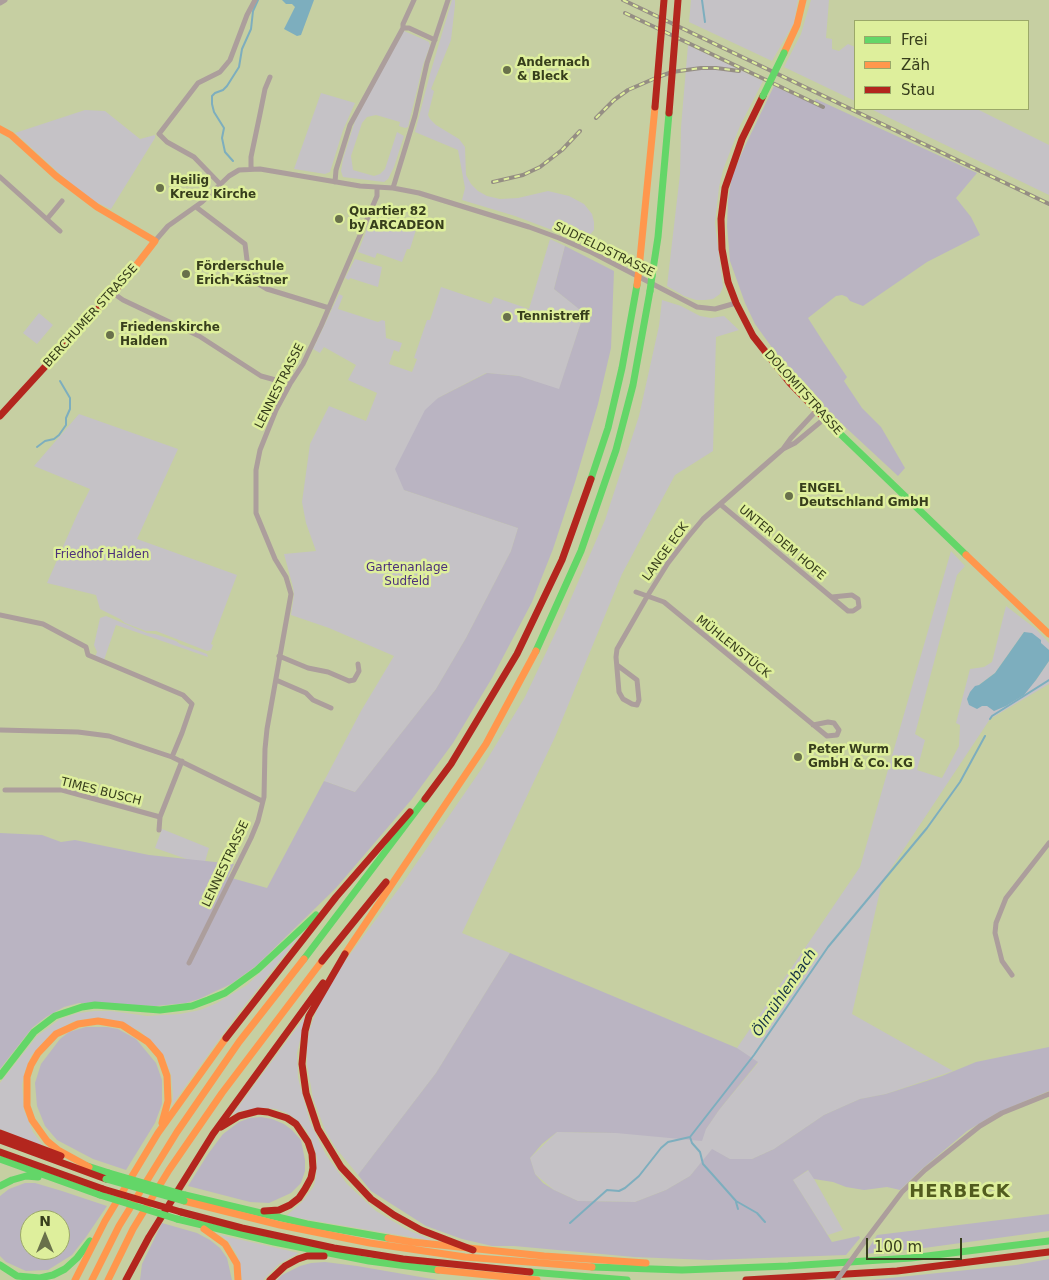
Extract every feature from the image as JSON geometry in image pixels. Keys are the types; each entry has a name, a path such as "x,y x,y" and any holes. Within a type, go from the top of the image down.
{"main road":[{"path":"92,1280 119,1226 176,1132 239,1042 373,869 451,764 517,654 562,560 583,506 608,428 622,368 637,285 644,231 664,0"},
{"path":"473,1250 421,1230 394,1215 371,1199 341,1167 318,1129 309,1102 303,1076 302,1053 305,1031 309,1016 339,962 418,842 486,744 534,655 581,551 608,476 628,407 642,340 658,237 678,0"},
{"name":"DOLOMITSTRASSE","path":"803,0 797,25 742,138 725,188 722,208 722,248 728,282 736,303 752,336 824,420 1049,634"},
{"path":"0,130 11,135 56,176 97,207 155,241"},
{"name":"BERCHUMER STRASSE","path":"0,416 128,278 155,241"},
{"path":"75,1280 105,1221 158,1133 245,1012 336,897 394,829 433,788"},
{"path":"108,1280 134,1229 169,1170 222,1093 314,970 418,842"},
{"path":"0,1076 34,1032 55,1016 69,1010 95,1005 160,1010 192,1006 224,992 257,970 336,897"},
{"path":"126,1280 137,1257 187,1172 339,962"},
{"path":"108,1176 58,1150 47,1141 32,1120 27,1106 27,1077 38,1053 52,1038 68,1028 85,1022 112,1022 138,1034 152,1046 163,1063 169,1087 168,1101 158,1133"},
{"path":"185,1198 262,1211 280,1210 299,1198 311,1178 313,1168 312,1154 303,1134 296,1124 278,1114 268,1112 249,1113 234,1119 213,1134"},
{"path":"0,1133 89,1167"},
{"path":"0,1140 40,1156 185,1198 228,1213 330,1236 465,1257 569,1266 682,1270 911,1258 1049,1241"},
{"path":"0,1152 102,1192 179,1215 334,1248 403,1259 487,1269 626,1280"},
{"path":"0,1160 72,1186"},
{"path":"0,1186 26,1176 39,1177 102,1192"},
{"path":"211,1201 307,1224 412,1242 473,1250 597,1261 730,1268"},
{"path":"179,1215 210,1231 226,1244 237,1264 238,1280"},
{"path":"0,1266 17,1276 40,1278 53,1276 65,1269 77,1258 105,1221"},
{"path":"195,1224 274,1242 369,1260 468,1274 537,1280"},
{"path":"746,1280 897,1271 1049,1252"},
{"path":"270,1280 285,1266 307,1256 369,1260"},
{"path":"134,1280 137,1257"}],"street":[{"path":"0,3 5,0"},
{"path":"220,184 194,158 161,138 159,134 198,83 220,72 230,60 247,15 255,0"},
{"path":"335,182 336,170 350,125 403,28 414,0"},
{"path":"393,188 415,116 427,64 448,0"},
{"path":"403,28 409,28 435,40"},
{"path":"251,169 251,157 265,89 270,77"},
{"name":"BERCHUMER STRASSE","path":"155,241 168,226 196,207 234,172 251,169 276,171 377,188 406,190 432,197"},
{"path":"0,177 60,231"},
{"name":"LENNESTRASSE","path":"189,963 251,838 258,821 265,788 265,749 279,656 291,594 286,577 267,542 256,513 256,470 263,440 276,410 303,364 329,308 374,203 377,188"},
{"name":"SUDFELDSTRASSE","path":"432,197 559,238 591,252 697,308 715,309 736,303"},
{"path":"47,220 62,201"},
{"path":"196,207 245,244 248,268 257,283 267,289 329,308"},
{"path":"113,293 123,300 198,336 261,376 290,384"},
{"name":"LANGE ECK","path":"617,665 636,680 639,700 637,705 623,699 619,692 617,665 617,650 648,595 688,537 720,504 783,449 816,411"},
{"name":"LANGE ECK","path":"783,449 795,443 824,420"},
{"name":"UNTER DEM HOFE","path":"720,504 848,611 853,611 859,606 858,599 852,595 832,597"},
{"name":"MÜHLENSTÜCK","path":"636,592 664,602 813,725 827,736 837,735 839,730 834,723 828,722 813,725"},
{"path":"0,615 44,624 86,647 88,655 187,698 192,704 190,713 172,757"},
{"path":"279,656 308,668 328,672 349,681 354,680 359,671 358,664"},
{"path":"276,680 306,693 313,700 331,708"},
{"path":"0,730 78,732 109,736 172,757 262,801"},
{"path":"159,830 160,817 182,762"},
{"name":"TIMES BUSCH","path":"6,790 62,790 160,817"},
{"path":"1012,975 1002,962 995,933 996,923 1006,898 1049,844"},
{"path":"837,1280 902,1192 925,1170 980,1126 1002,1113 1049,1094"}],"green space":[{"path":"452,0 455,0 455,5 451,40 431,89 434,91 428,115 430,119 436,125 459,139 465,147 466,175 478,191 487,196 500,199 518,198 548,191 569,196 584,204 592,214 594,230 587,238 576,239 515,216 462,200 465,188 458,150 415,132"},
{"path":"691,0 798,0 794,23 772,61 689,22"},
{"path":"811,0 829,0 826,38 832,39 832,49 839,51 848,44 854,47 854,101 784,67 801,34"},
{"path":"404,31 429,42 430,46 423,65 408,127 399,126 400,122 376,115 367,117 362,123 351,156 353,170 374,176 380,174 385,169 397,132 404,136 394,167 388,179 384,182 343,177 341,171 343,159 355,121 400,35"},
{"path":"688,45 763,81 740,126 723,170 715,223 723,287 720,294 713,299 705,300 696,300 684,296 667,286 680,174 681,127"},
{"path":"321,93 355,103 343,130 330,172 325,174 294,169"},
{"path":"85,110 105,111 140,139 155,135 155,138 111,209 91,200 73,186 15,133"},
{"path":"873,110 979,110 1049,145 1049,195"},
{"path":"373,214 378,215 377,219 412,231 416,219 418,216 420,217 410,249 407,249 402,262 377,253 375,258 358,252"},
{"name":"Gartenanlage Sudfeld","path":"550,239 565,246 554,289 584,313 559,390 519,376 486,373 438,398 404,490 518,528 511,551 466,638 436,689 355,792 324,781 361,711 394,656 329,628 291,615 294,595 284,554 316,551 306,523 302,502 310,444 329,406 366,421 377,393 348,380 356,365 324,347 320,353 313,349 339,294 343,296 338,309 378,322 385,321 386,338 402,343 399,352 394,350 389,364 412,372 417,359 414,358 441,287 491,304 494,297 529,309"},
{"path":"355,259 382,267 378,287 345,278"},
{"path":"662,300 681,306 700,316 711,318 724,316 739,330 716,337 713,451 675,475 622,574 555,737 462,933 510,953 436,1073 358,1175 335,1147 325,1130 313,1098 307,1065 307,1044 310,1028 321,999 331,980 400,887 480,771 525,697 562,619 605,520 639,416 659,326"},
{"path":"39,313 53,325 37,344 23,333"},
{"name":"Friedhof Halden","path":"79,414 178,449 137,539 237,575 211,644 213,645 211,650 207,651 156,631 146,631 125,623 100,609 96,595 47,583 90,489 34,466"},
{"path":"951,551 965,566 957,575 915,734 925,740 917,770 942,778 959,746 960,725 956,723 970,669 984,667 992,662 1006,606 1036,629 1049,643 1049,650 1024,632 995,673 979,685 982,706 987,706 1036,680 1049,661 1049,684 990,719 882,882 852,1014 953,1071 886,1094 860,1099 824,1115 774,1149 752,1159 730,1159 712,1150 690,1176 666,1190 635,1202 578,1201 554,1190 535,1174 530,1158 557,1132 616,1133 706,1129 719,1110 758,1063 737,1048 860,867"},
{"path":"106,616 147,633 176,641 207,654 208,657 116,625 104,660 95,657 97,652 94,645 100,618"},
{"path":"162,829 209,848 204,865 155,848"},
{"path":"301,934 234,1019 172,1105 171,1075 164,1056 139,1030 86,1019 72,1022 49,1036 31,1056 25,1071 22,1085 24,1110 33,1132 44,1147 0,1129 0,1083 37,1036 60,1019 78,1013 95,1011 111,1011 147,1016 180,1014 200,1010 217,1003 247,985"},
{"path":"306,1015 297,1053 298,1078 310,1122 326,1155 347,1184 376,1211 406,1229 434,1241 286,1216 302,1202 314,1186 317,1157 311,1139 297,1120 287,1113 276,1109 266,1108 240,1111 232,1115"},
{"path":"809,1170 843,1230 828,1235 793,1180"},
{"path":"220,1235 299,1253 279,1264 263,1280 242,1280 237,1255 228,1241"}],"shaded area":[{"path":"774,86 813,104 816,99 977,173 956,198 971,217 980,235 927,262 863,306 850,301 842,295 836,296 808,318 847,377 844,381 862,408 881,427 905,468 898,476 828,411 813,392 776,353 755,324 745,303 730,261 727,226 728,200 732,175"},
{"path":"565,246 614,271 611,348 598,404 575,482 553,549 532,602 492,678 453,743 412,799 336,888 256,966 231,984 186,1003 156,1006 79,1003 64,1007 46,1017 32,1028 0,1069 0,833 42,835 61,842 75,840 149,855 234,864 228,877 267,888 324,781 355,792 436,689 466,638 511,551 518,528 404,490 395,469 425,410 438,398 487,373 519,376 559,389 584,313 554,289"},
{"path":"510,953 737,1048 758,1062 719,1110 706,1129 702,1141 616,1133 557,1132 542,1144 530,1158 535,1174 543,1183 578,1201 635,1202 666,1190 690,1176 712,1149 730,1159 752,1159 774,1149 824,1115 860,1099 886,1094 942,1076 976,1062 1049,1047 1049,1091 997,1113 967,1131 900,1190 887,1187 864,1190 846,1187 833,1182 814,1179 808,1170 793,1180 832,1242 859,1236 860,1238 846,1255 709,1260 634,1257 514,1246 492,1246 462,1239 426,1226 371,1191 358,1175 436,1073"},
{"path":"86,1027 118,1029 136,1039 156,1063 162,1080 162,1104 155,1123 126,1170 93,1159 57,1140 45,1126 37,1106 35,1083 41,1064 60,1039 69,1032"},
{"path":"261,1117 284,1124 301,1140 305,1171 301,1183 291,1193 269,1203 250,1202 188,1186 223,1134 239,1122"},
{"path":"25,1183 35,1183 107,1206 70,1256 70,1210 20,1210 20,1260 64,1260 48,1270 26,1271 6,1262 0,1256 0,1196 9,1189"},
{"path":"1049,1214 1049,1231 865,1254 877,1235"},
{"path":"162,1223 197,1233 220,1248 227,1258 232,1280 140,1280 142,1264"},
{"path":"1049,1259 1049,1280 870,1280 1016,1265"},
{"path":"325,1262 438,1280 277,1280 282,1275 300,1266"}],"water":[{"path":"282,0 314,0 301,35 297,36 284,29 295,7 292,4 286,4"},
{"path":"1024,632 1032,633 1049,650 1049,661 1036,680 1024,695 994,711 987,706 977,709 969,705 967,699 970,692 975,686 995,673"}],"waterway":[{"path":"233,161 225,152 222,138 224,128 214,112 212,96 227,86 239,67 242,49 251,29 253,11 258,0"},
{"name":"Ölmühlenbach","path":"702,0 705,22"},
{"path":"37,447 45,441 54,439 66,425 66,418 70,409 70,398 60,381"},
{"name":"Ölmühlenbach","path":"990,719 1049,680"},
{"name":"Ölmühlenbach","path":"570,1223 607,1190 619,1191 625,1188 639,1176 668,1142 690,1137 754,1055 828,947 927,828 960,782 985,736"},
{"path":"690,1137 692,1143 700,1152 703,1164 736,1201 757,1213 765,1222"},
{"path":"736,1202 738,1209"}],"railway":[{"path":"623,0 1049,204"},
{"path":"625,13 823,107"},
{"path":"596,118 614,100 628,90 672,72 701,68 739,71"},
{"path":"493,182 523,175 540,167 562,150 580,131"}],"traffic: fast":[{"path":"763,96 784,53"},
{"path":"652,276 658,237 669,113"},
{"path":"650,291 652,276"},
{"path":"591,479 608,428 622,368 637,285"},
{"path":"536,651 581,551 616,450 633,385 650,291"},
{"path":"830,424 966,555"},
{"path":"304,959 425,799"},
{"path":"0,1076 34,1032 55,1016 82,1007 95,1005 160,1010 192,1006 208,1000 225,993 257,970 316,915"},
{"path":"0,1159 100,1195"},
{"path":"84,1165 109,1173"},
{"path":"109,1173 185,1195"},
{"path":"0,1186 26,1176 38,1177"},
{"path":"106,1179 184,1201"},
{"path":"100,1195 177,1219"},
{"path":"185,1195 307,1224 388,1238"},
{"path":"177,1219 274,1242 369,1261 438,1270"},
{"path":"0,1265 17,1276 40,1278 53,1275 65,1269 77,1258 90,1241"},
{"path":"592,1267 682,1270 788,1266 911,1258 1049,1241"},
{"path":"530,1272 627,1280"}],"traffic: slow":[{"path":"784,53 797,25 803,0"},
{"path":"639,269 655,107"},
{"path":"0,129 11,135 56,176 97,207 155,241 128,276"},
{"path":"637,285 639,269"},
{"path":"966,555 1049,634"},
{"path":"345,954 486,744 536,651"},
{"path":"92,1280 119,1226 177,1132 239,1042 304,959"},
{"path":"108,1280 133,1229 169,1170 222,1093 322,961"},
{"path":"89,1167 58,1150 47,1141 32,1120 27,1106 27,1077 31,1065 38,1053 56,1034 78,1024 98,1021 122,1025 148,1042 160,1056 167,1076 168,1101 162,1123"},
{"path":"75,1280 105,1221 158,1133 226,1038"},
{"path":"184,1201 280,1225 370,1243 465,1257 592,1267"},
{"path":"204,1229 225,1244 237,1264 238,1280"},
{"path":"388,1238 544,1256 646,1263"},
{"path":"438,1270 537,1280"}],"traffic: jam":[{"path":"655,107 664,0"},
{"path":"669,113 678,0"},
{"path":"763,96 742,139 725,188 721,219 722,249 728,282 736,303 753,336 790,383 830,424"},
{"path":"0,416 128,276"},
{"path":"425,799 451,764 517,654 562,560 591,479"},
{"path":"226,1038 336,897 410,812"},
{"path":"322,961 386,882"},
{"path":"345,954 309,1016 305,1031 302,1064 306,1093 318,1129 341,1167 371,1199 421,1230 473,1250"},
{"path":"126,1280 149,1237 213,1134 323,983"},
{"path":"221,1127 239,1116 258,1111 268,1112 287,1118 296,1124 308,1142 312,1154 313,1168 311,1178 305,1189 299,1198 290,1205 279,1210 264,1211"},
{"path":"0,1133 61,1156"},
{"path":"0,1140 106,1179"},
{"path":"0,1152 103,1189"},
{"path":"103,1189 181,1212"},
{"path":"181,1212 242,1228 334,1248 403,1259 530,1272"},
{"path":"746,1280 897,1271 1049,1252"},
{"path":"270,1280 285,1266 298,1259 307,1256 324,1256"}],"place":[{"name":"Andernach & Bleck","path":"507,70"},
{"name":"Heilig Kreuz Kirche","path":"160,188"},
{"name":"Quartier 82 by ARCADEON","path":"339,219"},
{"name":"Förderschule Erich-Kästner","path":"186,274"},
{"name":"Tennistreff","path":"507,317"},
{"name":"Friedenskirche Halden","path":"110,335"},
{"name":"ENGEL Deutschland GmbH","path":"789,496"},
{"name":"Peter Wurm GmbH & Co. KG","path":"798,757"}],"district":[{"name":"HERBECK","path":"960,1192"}]}
